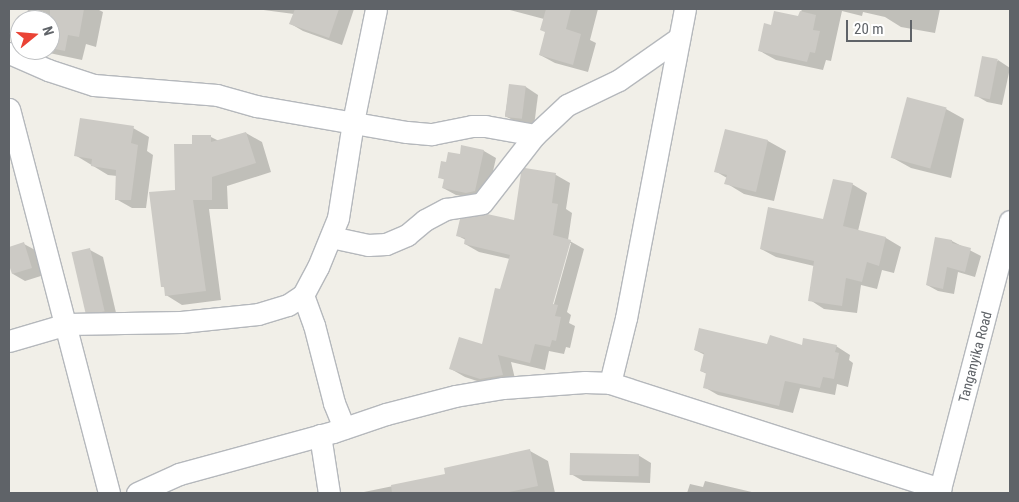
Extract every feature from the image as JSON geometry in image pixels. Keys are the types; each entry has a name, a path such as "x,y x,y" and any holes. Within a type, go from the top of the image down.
{"street":[{"path":"9,341 67,324 181,322 258,314 288,305 303,295 338,218 353,122 376,9"},
{"path":"610,383 626,318 685,9"},
{"path":"331,237 368,245 386,244 407,235 425,220 446,209 482,203 535,135 567,105 619,80 679,38"},
{"path":"9,54 48,70 94,85 217,95 256,106 432,134 472,126 485,126 535,135"},
{"path":"9,109 67,324 109,493"},
{"name":"Tanganyika Road","path":"939,491 1010,221"},
{"path":"303,295 319,341 334,404 344,428"},
{"path":"137,493 179,474 455,396 503,388 585,382 610,383 939,491"},
{"path":"320,435 329,493"}],"building":[{"path":"84,9 79,37 68,35 65,51 60,50 60,10 50,10"},
{"path":"295,9 339,9 329,38 289,24"},
{"path":"546,9 571,9 566,29 581,34 573,65 539,55 545,32 540,30"},
{"path":"774,11 798,16 800,11 816,15 813,30 820,31 815,53 810,52 807,62 758,51 764,23 771,25"},
{"path":"982,56 998,59 990,99 974,96"},
{"path":"509,84 526,86 522,119 505,117"},
{"path":"907,97 947,108 930,168 891,158"},
{"path":"80,118 134,126 131,143 138,145 131,200 115,200 116,170 91,166 92,159 74,156"},
{"path":"725,129 768,140 756,192 724,184 727,175 714,172"},
{"path":"246,132 256,163 212,177 212,200 193,200 206,291 165,296 164,287 161,287 149,192 175,190 174,144 192,144 192,135 211,135 211,142"},
{"path":"461,145 484,150 475,191 466,193 442,188 444,179 438,178 441,161 446,162 448,152 460,154"},
{"path":"525,168 556,173 552,203 558,204 553,235 571,240 553,304 558,305 555,316 561,317 556,341 552,340 550,347 535,344 530,363 498,355 503,375 480,379 449,369 459,337 482,344 495,288 500,289 510,255 464,244 465,238 456,236 460,219 487,214 514,220 521,173"},
{"path":"833,179 853,183 843,226 886,237 879,266 867,262 862,282 846,278 842,306 808,301 814,261 760,249 768,207 823,219"},
{"path":"935,237 952,240 952,243 971,248 965,272 947,267 943,289 926,285"},
{"path":"24,242 32,268 12,274 9,265 9,247"},
{"path":"90,248 105,311 86,316 71,252"},
{"path":"699,328 767,344 770,335 802,345 803,338 837,345 835,352 839,353 834,379 823,377 820,388 785,381 779,406 703,388 706,373 700,371 704,353 694,350"},
{"path":"530,449 538,486 504,493 392,493 391,485 445,474 444,468"},
{"path":"570,453 639,454 639,476 570,475"}]}
